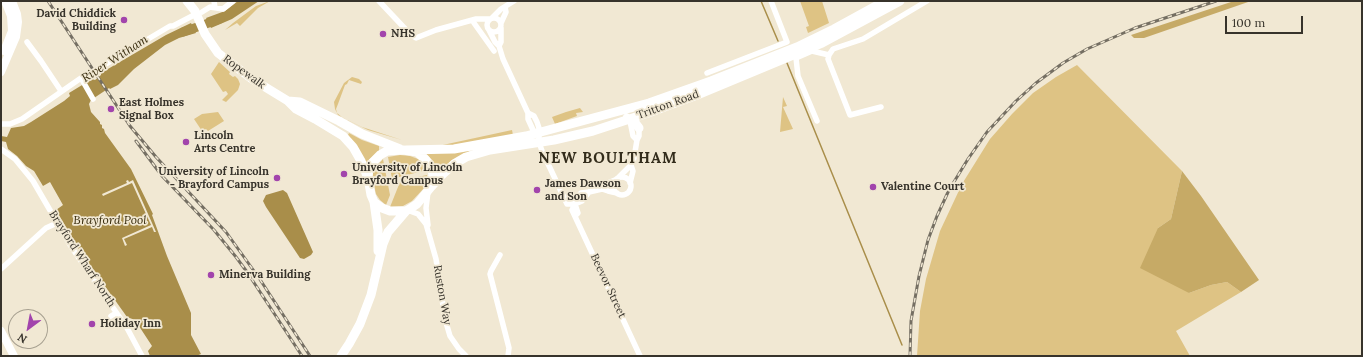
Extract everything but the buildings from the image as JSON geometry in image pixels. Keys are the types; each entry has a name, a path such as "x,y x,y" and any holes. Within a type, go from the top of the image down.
{"main road":[{"path":"1,59 12,31 11,16 5,1"},
{"path":"1,72 16,37 18,18 12,1"},
{"name":"Ropewalk","path":"187,1 199,15 205,34 218,53 256,81 288,101 296,109 343,136 354,148 368,178"},
{"name":"Tritton Road","path":"429,190 454,164 466,157 538,138 573,124 632,108 711,81 797,47 885,1"},
{"name":"Tritton Road","path":"405,150 454,149 593,131 697,95 822,43 900,1"},
{"name":"Ropewalk","path":"288,101 300,102 362,134 405,150"},
{"path":"573,124 585,124 621,116 634,118 639,128"},
{"path":"340,356 349,344 360,324 371,295 378,262 388,232 406,211 417,204 429,190 433,174 430,165 417,152 405,150 387,152 377,157 371,164 368,178 369,188 374,202 378,230 378,262"},
{"path":"374,202 382,208 390,211 406,211"},
{"path":"1,331 14,356"}],"street":[{"path":"214,1 215,8"},
{"path":"1,124 10,124 22,119 81,78 170,26 199,15 210,7 223,9 234,1"},
{"path":"379,1 411,35 416,38 436,30 476,19 498,19 501,26"},
{"path":"514,1 505,8 501,9 488,22 488,29 499,46 508,71 528,113 528,119 538,138 542,152 568,204 576,204 582,201 589,192 602,189 608,192 626,193 630,189 633,171 631,165"},
{"path":"707,73 787,42 771,1"},
{"path":"881,107 850,115 828,60 829,55 834,49 863,39 927,1"},
{"path":"499,46 501,42 501,26 506,12 505,8"},
{"path":"468,22 495,32 501,26"},
{"path":"474,23 494,51"},
{"path":"27,42 61,91"},
{"path":"822,43 834,49"},
{"path":"817,122 798,76 796,58 812,51 829,55"},
{"path":"81,78 94,98"},
{"path":"632,108 634,118 633,136 637,140"},
{"path":"632,108 634,118"},
{"path":"617,193 613,188 617,179 631,165 639,136 639,128"},
{"name":"Brayford Wharf North","path":"1,149 15,159 33,181 86,273 98,291 105,296 115,317 142,356"},
{"path":"602,189 605,184 624,177 628,179 630,183"},
{"name":"Ruston Way","path":"428,229 426,208 429,190"},
{"name":"Beevor Street","path":"576,204 572,210 572,213 575,216 640,356"},
{"name":"Ruston Way","path":"406,211 418,214 422,217 426,224 436,259 445,319 450,336 466,356"},
{"path":"1,268 46,228 57,223"},
{"path":"500,255 490,274 509,348 508,356"},
{"path":"104,305 105,296"}],"shaded area":[{"path":"270,1 258,8 240,26 237,23 225,30 256,6"},
{"path":"800,1 822,1 829,23 808,33 806,27 809,26"},
{"path":"1234,1 1251,1 1144,38 1134,38 1131,35"},
{"path":"219,62 230,72 229,74 238,79 240,84 238,90 226,102 222,100 228,94 226,91 223,92 211,74"},
{"path":"1077,65 1182,171 1171,219 1158,228 1189,293 1211,285 1227,282 1241,292 1176,331 1190,356 917,356 920,311 926,279 940,231 962,184 990,139 1012,114 1033,93"},
{"path":"352,77 359,79 362,82 361,84 349,80 345,85 336,109 337,113 334,102 344,83"},
{"path":"783,97 787,106 783,107 793,129 780,132"},
{"path":"580,108 583,112 576,113 577,116 555,124 552,117"},
{"path":"218,112 224,121 208,131 206,129 202,131 194,119 202,114"},
{"path":"347,120 362,127 402,140 368,130"},
{"path":"512,130 513,135 469,144 438,146"},
{"path":"349,133 362,140 379,146 379,151 365,166 348,135"},
{"path":"468,150 469,152 450,162 442,169 439,166 435,167 432,160 426,154"},
{"path":"400,155 418,159 421,161 426,170 392,179 388,157"},
{"path":"383,159 390,195 386,205 376,194 372,177 374,169"},
{"path":"1182,171 1259,280 1241,292 1227,282 1211,285 1189,293 1140,268 1158,228 1171,219"},
{"path":"427,175 425,187 412,201 403,206 390,207 400,182 405,180 408,182 408,179"}],"water":[{"path":"238,1 259,1 232,19 211,28 206,18 225,11"},
{"name":"Brayford Pool","path":"191,23 196,33 179,38 165,45 134,69 118,85 110,89 109,88 91,100 89,104 91,112 100,122 105,133 131,169 153,214 152,215 167,256 191,313 191,335 201,354 196,356 150,356 148,351 152,346 135,320 127,317 80,251 56,210 63,205 50,182 43,186 34,171 26,166 8,149 6,142 1,141 1,136 7,137 11,128 24,126 31,122 64,101 70,96 69,93 92,79 95,80 101,75 101,73 166,35"},
{"path":"283,190 287,193 313,252 304,259 300,258 263,201 266,195"}],"pier":[{"path":"128,180 129,182 133,180 156,232 154,232 152,227 124,239 127,245 125,246 122,238 151,225 132,183 103,196 102,194 127,183 126,181"}],"waterway":[{"path":"761,1 778,41"},
{"name":"River Witham","path":"183,32 220,19"},
{"path":"787,63 902,345"}],"railway":[{"path":"48,1 130,126 156,157 226,232 259,278 310,356"},
{"path":"910,356 911,321 919,276 928,240 949,190 987,132 1016,101 1036,83 1063,63 1087,49 1135,28 1216,1"},
{"path":"136,141 162,176 214,230 236,257 302,356"}],"place":[{"name":"David Chiddick Building","path":"124,20"},
{"name":"NHS","path":"383,34"},
{"name":"East Holmes Signal Box","path":"111,109"},
{"name":"Lincoln Arts Centre","path":"186,142"},
{"name":"University of Lincoln Brayford Campus","path":"344,174"},
{"name":"University of Lincoln - Brayford Campus","path":"277,178"},
{"name":"Valentine Court","path":"873,187"},
{"name":"James Dawson and Son","path":"537,190"},
{"name":"Minerva Building","path":"211,275"},
{"name":"Holiday Inn","path":"92,324"}],"district":[{"name":"NEW BOULTHAM","path":"608,159"}]}
